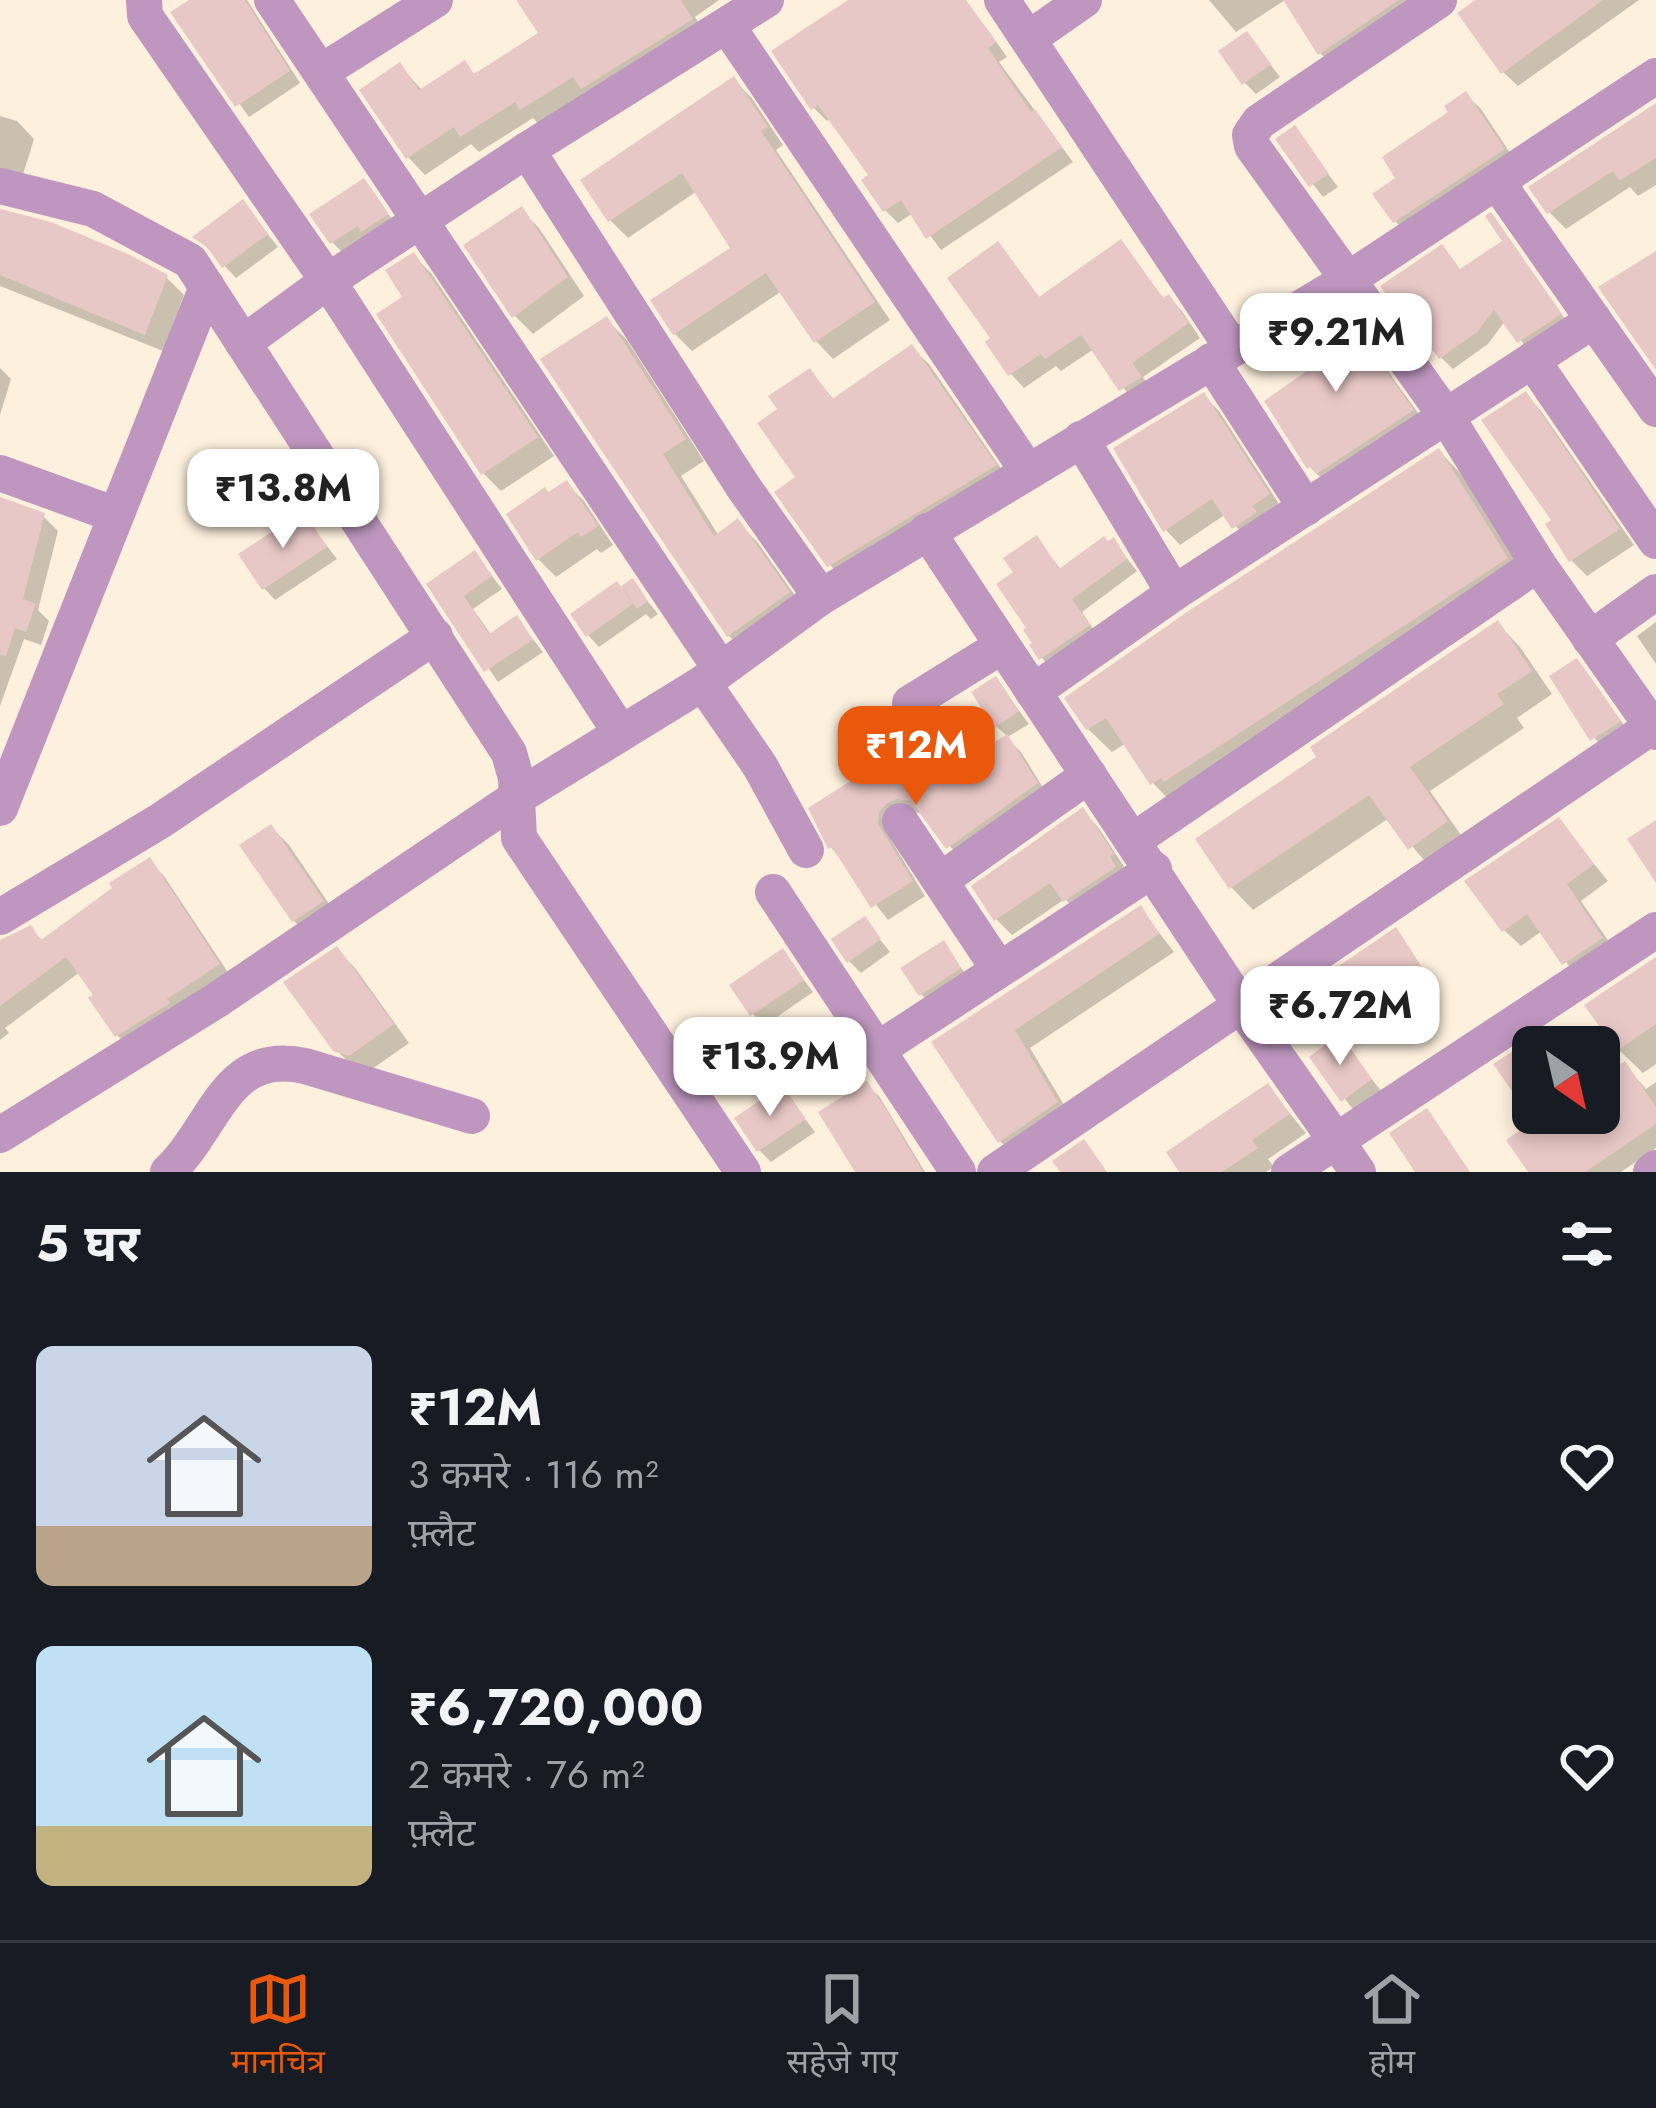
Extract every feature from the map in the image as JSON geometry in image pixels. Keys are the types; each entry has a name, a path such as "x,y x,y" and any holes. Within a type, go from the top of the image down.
{"street":[{"path":"144,0 145,16 328,281 620,732"},
{"path":"272,0 422,222 711,675 806,850"},
{"path":"321,72 435,0"},
{"path":"243,343 527,150 766,0"},
{"path":"1003,0 1222,355 1306,508"},
{"path":"1028,39 1084,0"},
{"path":"995,1172 1655,727 1538,564 1446,416 1252,146 1250,135 1259,122 1439,0"},
{"path":"728,27 1028,470"},
{"path":"0,1135 218,1000 516,798 711,675 821,597 1349,279 1656,76"},
{"path":"527,150 744,488 821,597"},
{"path":"1497,182 1656,409"},
{"path":"0,186 93,209 190,261 509,753 516,778 519,838 743,1172"},
{"path":"0,808 207,287"},
{"path":"1033,692 1174,593 1594,320"},
{"path":"1532,360 1656,541"},
{"path":"1081,439 1174,593"},
{"path":"0,473 116,515"},
{"path":"927,531 1240,1004 1358,1172"},
{"path":"877,1050 998,968 1144,854 1538,564"},
{"path":"1590,640 1656,592"},
{"path":"0,917 160,821 435,636"},
{"path":"910,703 1002,646"},
{"path":"941,880 1089,775"},
{"path":"900,821 998,968"},
{"path":"772,892 908,1090 958,1172"},
{"path":"1289,1172 1656,930"},
{"path":"168,1172 192,1146 239,1076 262,1064 284,1061 305,1066 472,1116"}],"building":[{"path":"189,0 245,0 290,71 235,107 170,12"},
{"path":"516,0 681,0 693,19 581,89 573,77 520,110 515,102 460,137 454,127 406,159 359,90 400,62 419,90 465,60 474,74 538,33"},
{"path":"848,0 966,0 996,42 988,48 1031,112 1035,109 1062,147 926,239 901,200 883,212 861,180 868,175 818,105 811,110 771,51"},
{"path":"1283,0 1399,0 1318,55"},
{"path":"1475,0 1603,0 1501,74 1457,13"},
{"path":"1247,31 1271,64 1242,85 1218,51"},
{"path":"734,76 768,127 761,131 875,302 814,343 766,273 673,335 650,300 730,248 682,173 608,222 580,180"},
{"path":"1466,91 1505,149 1393,223 1372,194 1395,178 1382,157 1448,112 1444,106"},
{"path":"1656,103 1656,158 1619,181 1613,171 1547,214 1528,187"},
{"path":"1295,125 1329,174 1309,187 1275,139"},
{"path":"364,178 389,214 330,244 309,214"},
{"path":"243,199 268,234 222,268 208,248 192,237"},
{"path":"522,206 568,277 512,318 463,245"},
{"path":"0,209 51,222 168,275 145,335 0,275"},
{"path":"1491,212 1562,314 1517,343 1494,310 1477,332 1439,359 1425,339 1420,342 1380,286 1442,244 1460,269 1502,241 1485,216"},
{"path":"1121,239 1163,298 1169,294 1189,323 1132,363 1142,377 1119,391 1081,335 1008,376 985,342 990,338 947,278 998,241 1039,297"},
{"path":"1656,251 1656,370 1598,287"},
{"path":"414,252 538,437 481,475 376,314 402,297 385,270"},
{"path":"1342,310 1414,410 1316,474 1311,466 1307,469 1264,401 1311,368 1291,340"},
{"path":"607,316 686,439 663,454 714,536 738,518 790,592 727,637 540,359"},
{"path":"912,344 997,465 827,567 774,492 795,477 757,423 777,409 768,396 810,368 832,399"},
{"path":"1526,391 1620,529 1569,562 1545,524 1551,520 1481,420"},
{"path":"1204,392 1270,494 1252,506 1257,512 1232,529 1212,499 1163,532 1113,448"},
{"path":"1439,448 1508,558 1164,782 1161,778 1150,785 1106,718 1086,730 1064,698"},
{"path":"567,480 598,526 581,537 578,532 536,561 506,514 545,487 548,492"},
{"path":"0,497 45,513 23,599 36,604 26,632 15,628 6,656 0,655"},
{"path":"304,511 327,547 262,590 238,554"},
{"path":"1037,535 1059,569 1104,536 1108,541 1114,537 1127,559 1072,599 1090,625 1039,660 1029,645 1026,628 996,584 1013,572 1003,558"},
{"path":"475,550 492,576 464,596 489,634 517,615 533,640 484,672 426,584"},
{"path":"633,578 648,601 637,609 621,586"},
{"path":"617,581 633,604 586,637 570,614"},
{"path":"1498,620 1532,671 1497,694 1504,704 1410,767 1448,821 1408,850 1369,795 1229,889 1195,839 1316,757 1310,747"},
{"path":"1577,658 1621,721 1590,741 1549,676"},
{"path":"996,676 1019,711 994,728 971,692"},
{"path":"1007,734 1038,783 946,849 911,801 887,803 879,812 878,824 913,881 871,908 832,847 828,849 808,808 920,737 944,775"},
{"path":"1083,807 1114,854 1110,856 1116,867 1063,902 1050,883 994,921 971,886"},
{"path":"1559,817 1594,864 1567,884 1603,938 1562,965 1527,914 1502,932 1464,881"},
{"path":"1656,820 1656,883 1627,839"},
{"path":"271,824 324,901 292,922 239,845"},
{"path":"150,857 220,964 115,1037 66,957 0,1006 0,940 31,925 41,940 112,888 109,883"},
{"path":"1141,905 1159,934 1015,1030 1058,1102 998,1143 931,1042"},
{"path":"865,916 881,939 847,963 831,939"},
{"path":"1396,927 1427,975 1394,996 1390,990 1326,1030 1302,991"},
{"path":"944,940 961,968 919,996 900,968"},
{"path":"337,946 394,1024 349,1056 333,1051 283,982"},
{"path":"783,948 804,980 750,1016 729,985"},
{"path":"1656,957 1656,1024 1620,1049 1620,1026 1599,1026 1584,1005"},
{"path":"1340,1034 1372,1079 1341,1102 1309,1057"},
{"path":"1512,1052 1512,1091 1493,1064"},
{"path":"1625,1061 1656,1107 1656,1124 1585,1172 1528,1172 1506,1140 1515,1134 1620,1134 1620,1064"},
{"path":"867,1081 923,1172 855,1172 818,1112"},
{"path":"1268,1083 1290,1114 1252,1140 1258,1148 1222,1172 1179,1172 1166,1152"},
{"path":"782,1085 806,1119 757,1152 734,1118"},
{"path":"1427,1108 1470,1172 1415,1172 1389,1133"},
{"path":"1084,1139 1107,1172 1060,1172 1052,1161"}]}
